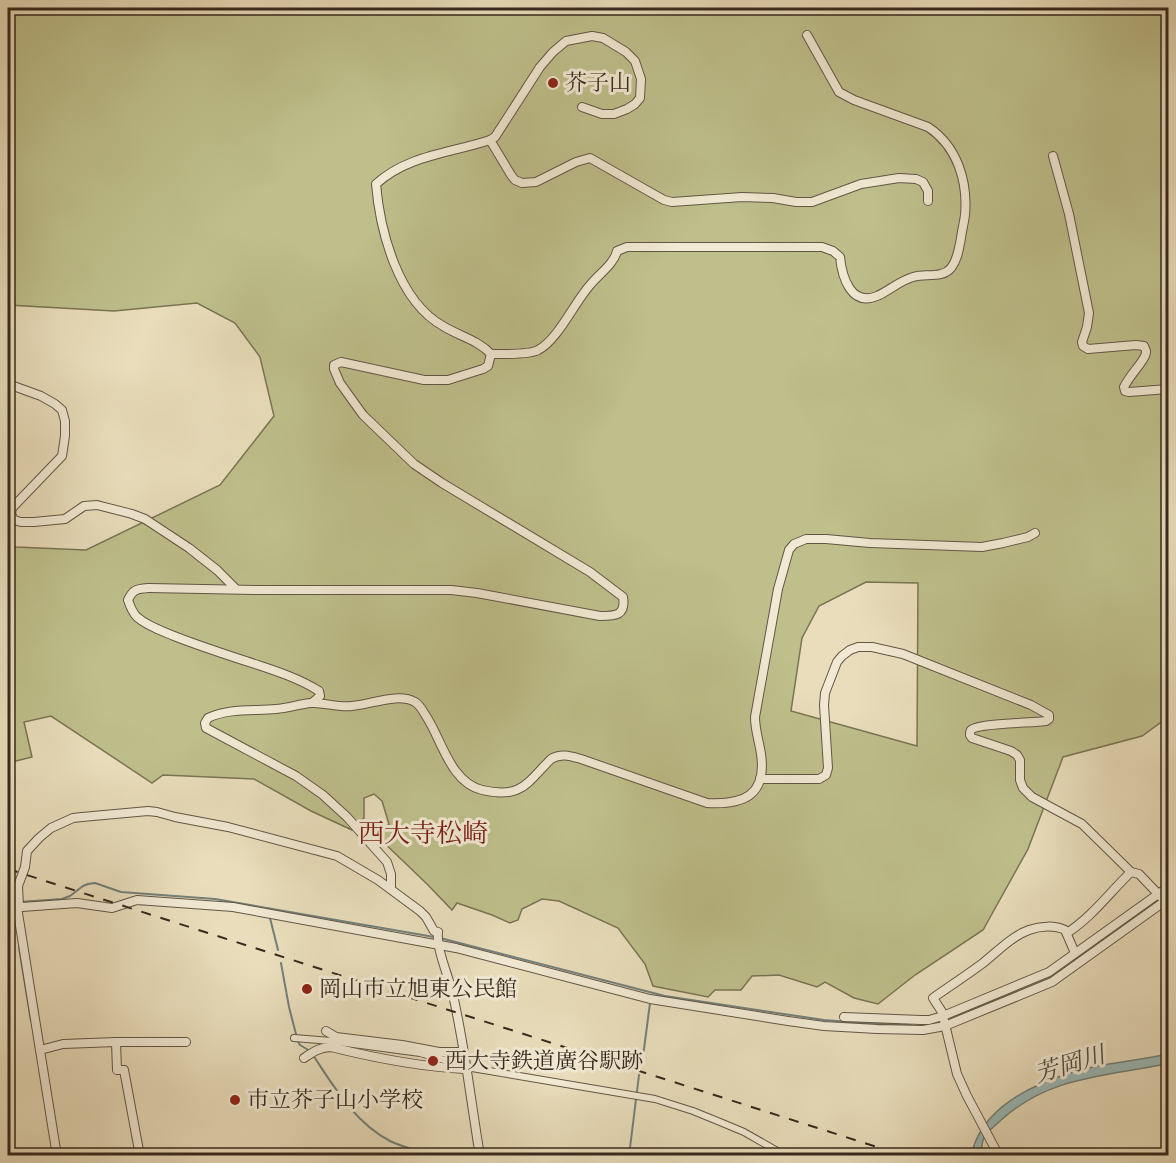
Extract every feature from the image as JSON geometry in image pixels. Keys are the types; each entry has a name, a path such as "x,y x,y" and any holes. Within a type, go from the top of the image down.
{"street":[{"path":"491,354 539,350 561,328 589,285 622,248 822,246 840,257 849,288 854,294 868,299 878,296 900,281 915,276 936,275 950,270 957,257 965,214 964,188 960,169 950,147 928,127 854,100 839,92 807,35"},
{"path":"491,354 486,348 442,326 425,314 412,298 386,244 376,184 388,173 406,165 495,137 540,67 553,52 566,41 592,36 603,38 626,52 635,61 641,79 640,98 627,110 614,114 602,114 582,107"},
{"path":"490,140 511,175 522,183 536,182 576,162 590,158 664,200 672,202 742,197 812,202 861,184 898,178 916,179 922,182 928,190 928,201"},
{"path":"1053,156 1069,214 1089,313 1083,346 1088,349 1144,346 1146,355 1129,377 1124,387 1125,390 1129,392 1168,389"},
{"path":"391,890 391,874 387,862 347,816 296,776 206,728 205,723 208,718 214,715 300,706 313,702 320,696 318,691 286,675 157,629 137,617 128,600 131,593 137,589 149,588 451,590 600,616 619,614 625,606 623,597 590,572 414,464 363,415 340,383 334,369 334,365 341,362 424,380 448,380 488,366 491,354"},
{"path":"8,384 55,404 62,410 65,421 62,456 12,508 11,514 14,520 34,522 65,519 84,506 96,505 132,514 145,519 189,548 217,570 236,589"},
{"path":"313,702 342,707 392,699 413,700 432,725 448,759 458,772 476,788 495,793 516,792 551,759 557,755 565,755 707,803 722,804 742,801 754,792 760,778 762,764 755,717 778,589 789,550 794,544 807,539 826,539 981,547 1028,537 1035,533"},
{"path":"760,778 809,779 826,775 828,768 825,693 837,662 850,650 858,647 872,647 903,654 1031,705 1049,715 1046,721 974,728 970,730 970,735 972,738 1017,755 1020,760 1020,780 1023,788 1032,797 1082,824 1131,872 1139,874 1164,899"},
{"path":"57,1155 18,902 27,851 51,828 73,818 147,811 228,826 337,856 378,880 426,917 434,931 438,932 438,940 453,994 480,1155"},
{"path":"1067,933 1078,926 1131,872"},
{"path":"844,1017 944,1020 1052,982 1164,899 1168,887"},
{"path":"8,893 18,902"},
{"path":"8,908 18,902 77,903 112,908 137,900 217,906 438,940 467,950 650,999 824,1026 923,1030 1049,972 1164,899"},
{"path":"999,1155 957,1074 941,1010 933,998 1023,933 1042,927 1065,930 1076,953"},
{"path":"327,1031 336,1037 439,1052 463,1052"},
{"path":"297,1038 420,1053 465,1067 637,1096 678,1106 720,1122 786,1155"},
{"path":"40,1050 63,1044 186,1041"},
{"path":"116,1042 117,1070 124,1070 140,1155"},
{"path":"309,1054 330,1047 428,1066 465,1067"}],"green space":[{"path":"8,8 1168,8 1168,717 1142,736 1063,757 1028,849 983,930 915,975 878,1004 854,998 825,982 817,987 779,975 752,976 741,990 715,990 708,997 653,986 645,964 618,928 559,901 542,899 522,909 518,920 510,923 457,903 452,910 378,837 389,824 382,801 374,794 364,798 364,818 352,830 311,811 254,779 163,775 152,783 51,716 24,722 32,757 8,763 8,544 16,547 86,550 220,485 274,416 260,357 235,323 197,303 114,311 8,305","holes":["866,582 918,583 917,746 791,711 802,638 819,606"]}],"water":[{"path":"1168,1054 1168,1062 1165,1064 1078,1080 1038,1095 1019,1106 991,1129 983,1139 981,1155 971,1156 985,1124 1010,1101 1025,1092 1057,1077 1084,1069"}],"waterway":[{"path":"20,902 62,899 83,886 95,883 121,892 215,899 434,937"},
{"path":"949,1018 1051,977 1159,899"},
{"path":"8,903 15,902"},
{"path":"8,913 14,913"},
{"path":"270,918 278,950"},
{"path":"440,938 665,996 824,1020 911,1024"},
{"path":"19,947 31,1021"},
{"path":"281,963 298,1042 310,1051"},
{"path":"640,1067 650,1003"},
{"path":"313,1055 346,1103 366,1124 390,1141 435,1156"},
{"path":"629,1156 639,1075"}],"railway":[{"path":"8,869 905,1156"}],"place":[{"name":"芥子山","path":"553,83"},
{"name":"岡山市立旭東公民館","path":"307,989"},
{"name":"西大寺鉄道廣谷駅跡","path":"433,1061"},
{"name":"市立芥子山小学校","path":"235,1100"}],"district":[{"name":"西大寺松崎","path":"423,834"}],"water label":[{"name":"芳岡川","path":"1070,1065"}]}
